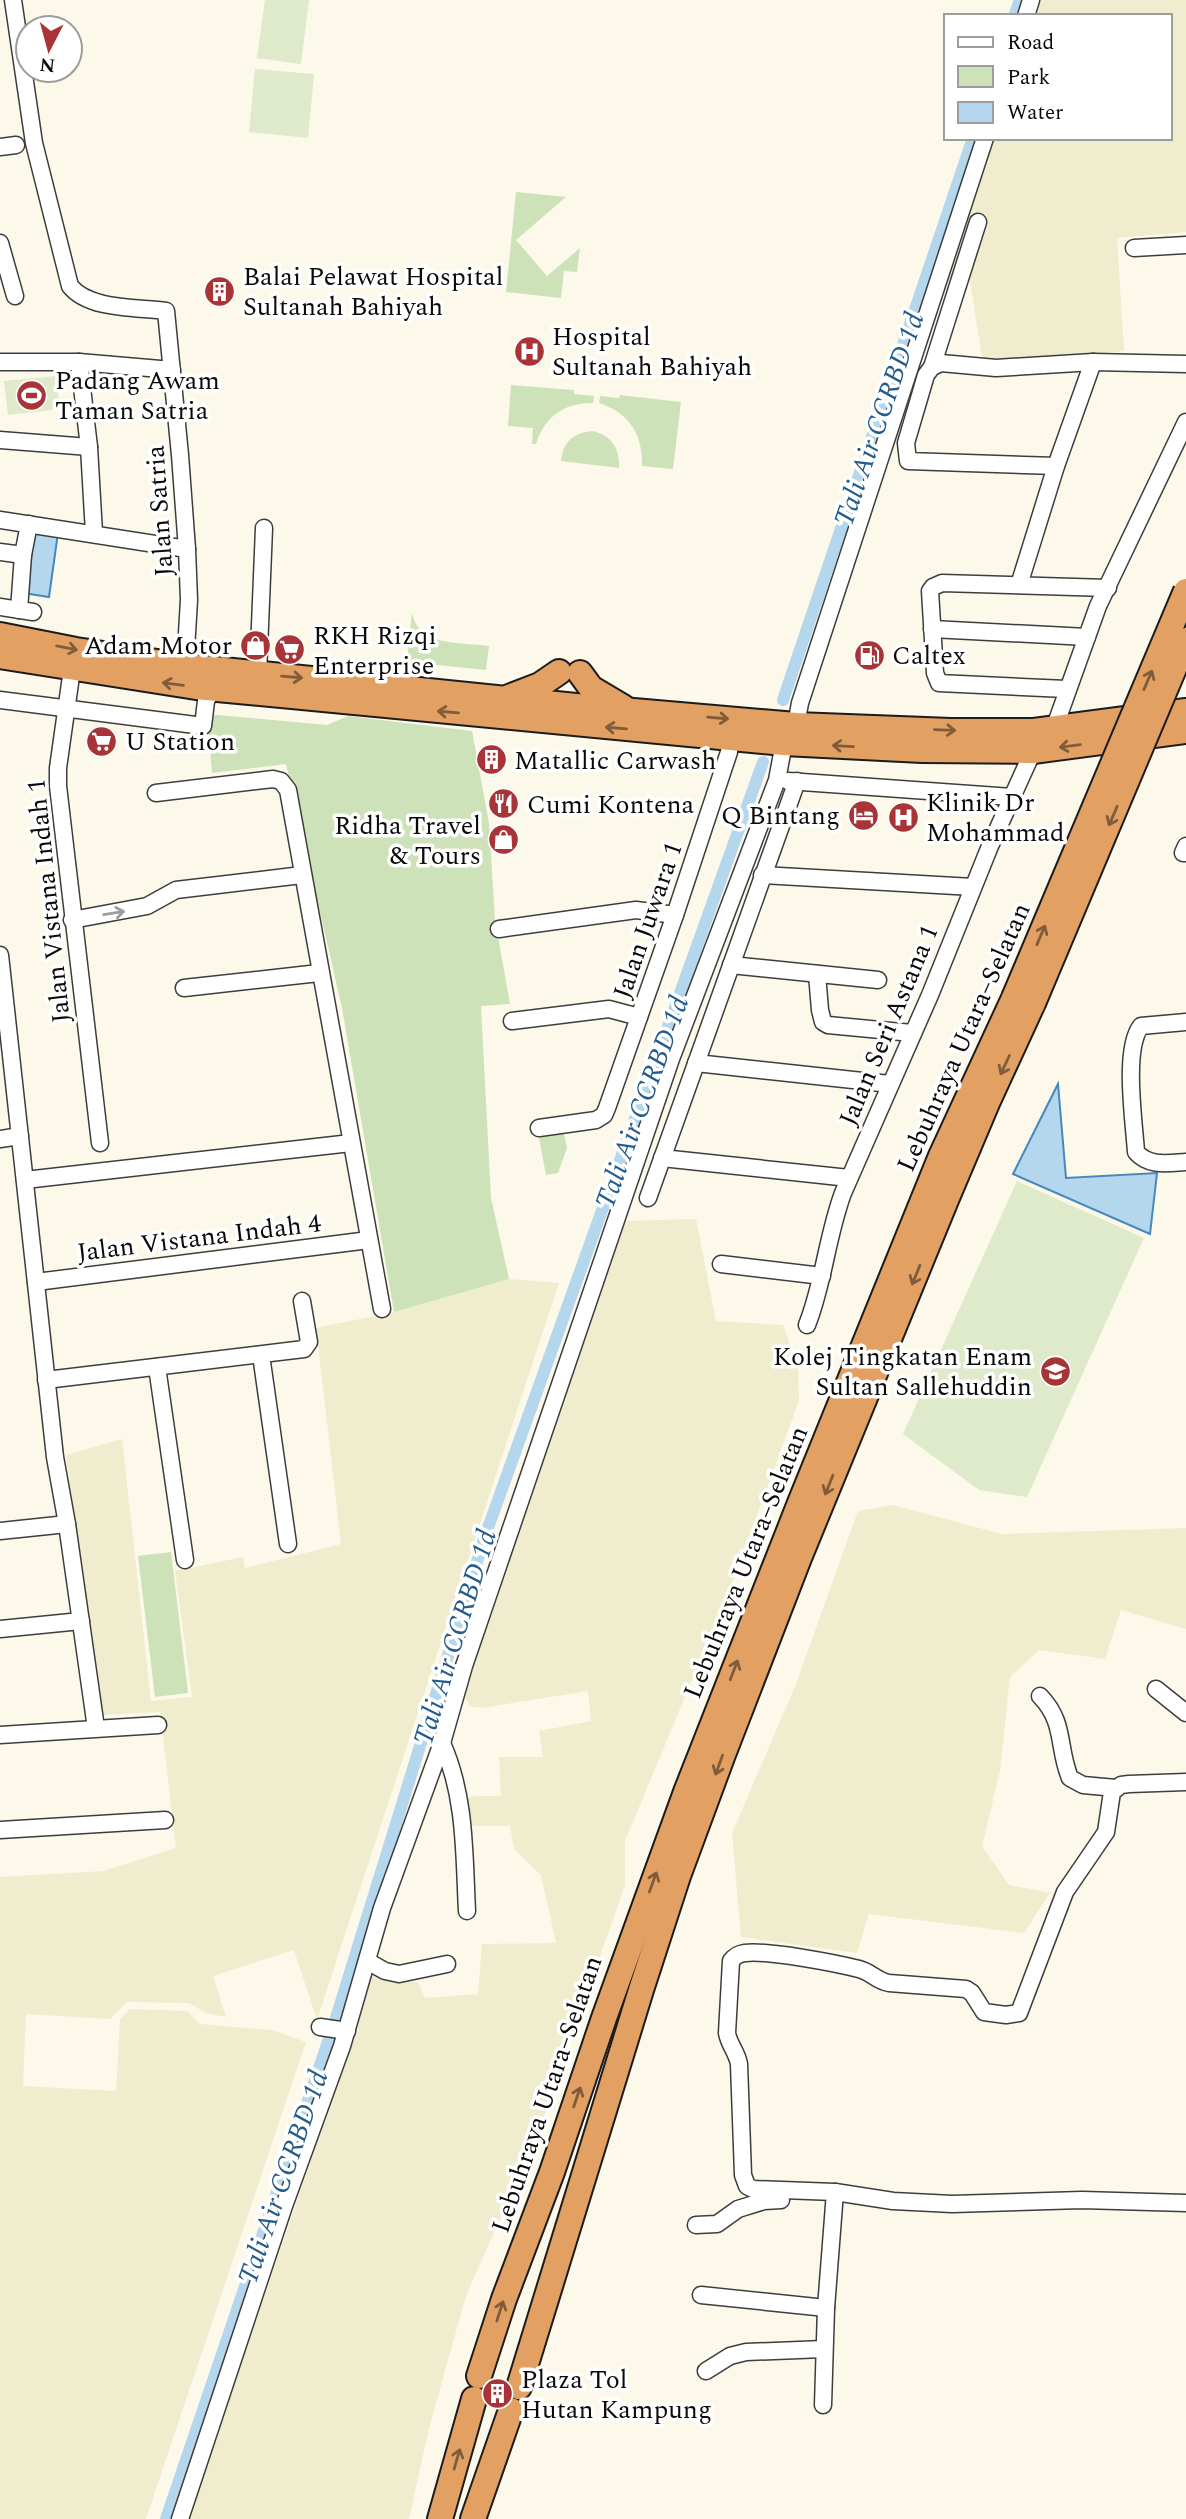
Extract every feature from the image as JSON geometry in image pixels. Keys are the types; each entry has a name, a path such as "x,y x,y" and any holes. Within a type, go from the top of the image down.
{"highway":[{"name":"Lebuhraya Utara–Selatan","path":"473,2519 515,2399 640,1990 722,1757 799,1558 987,1102 1024,1001 1186,591"},
{"path":"0,635 76,650 185,666 501,699 565,714 630,711 922,750 1032,751 1186,731"},
{"name":"Lebuhraya Utara–Selatan","path":"440,2519 476,2387 504,2299 552,2172 604,2018 691,1780 800,1503 941,1156 1024,1001 1186,640"},
{"path":"0,656 213,688 565,714 730,738 790,734 1054,729 1186,711"},
{"path":"501,699 527,691 569,672 603,697 630,711"}],"street":[{"name":"Jalan Satria","path":"13,0 34,143 70,286 78,296 93,303 166,311 187,549 189,600 185,666"},
{"path":"180,2519 288,2195 333,2029 367,1961 393,1877 442,1743 464,1666 671,1059 777,780 984,140"},
{"path":"978,222 932,367 926,374 912,419 906,443 908,461 1056,466"},
{"path":"0,243 15,296"},
{"path":"1134,248 1186,245"},
{"path":"0,362 79,362 172,370"},
{"path":"79,362 89,447 94,533"},
{"path":"932,367 941,363 996,368 1093,362 1186,364"},
{"path":"1019,585 1056,466 1093,362"},
{"path":"1054,729 1066,689 1098,606 1186,422"},
{"path":"0,440 89,447"},
{"path":"0,520 187,549"},
{"path":"0,607 26,611 23,555 29,524"},
{"path":"258,674 264,528"},
{"path":"0,552 23,555"},
{"path":"1066,689 939,683 935,673 930,591 942,583 1108,588"},
{"path":"932,629 1087,637"},
{"name":"Jalan Vistana Indah 1","path":"72,668 65,708 58,786 100,1143"},
{"path":"0,700 203,726 206,701 213,688"},
{"name":"Jalan Juwara 1","path":"539,1128 596,1120 604,1115 611,1101 723,770 730,738"},
{"name":"Jalan Seri Astana 1","path":"807,1325 822,1276 832,1225 849,1178 930,995 1032,751"},
{"path":"156,793 262,780 281,781 288,790 382,1310"},
{"path":"777,780 1012,797"},
{"path":"648,1198 797,781"},
{"path":"72,920 129,911 154,903 176,890 302,875"},
{"path":"762,875 973,887"},
{"path":"499,929 636,910 675,915"},
{"path":"0,956 55,1457 96,1728"},
{"path":"731,965 878,981"},
{"path":"184,988 319,973"},
{"path":"817,974 823,1022 912,1033"},
{"path":"512,1021 609,1009 639,1017"},
{"path":"1186,1022 1141,1026 1134,1038 1131,1057 1136,1152 1155,1163 1186,1162"},
{"path":"696,1063 890,1084"},
{"path":"0,1139 20,1136"},
{"path":"24,1180 351,1143"},
{"path":"662,1158 849,1178"},
{"name":"Jalan Vistana Indah 4","path":"36,1282 369,1240"},
{"path":"721,1264 822,1276"},
{"path":"46,1380 307,1348 309,1342 302,1301"},
{"path":"261,1355 288,1544"},
{"path":"157,1367 185,1560"},
{"path":"0,1531 67,1524"},
{"path":"0,1629 81,1620"},
{"path":"1156,1689 1186,1713"},
{"path":"1040,1696 1048,1704 1058,1724 1070,1778 1083,1785 1115,1788 1129,1784 1186,1782"},
{"path":"0,1735 158,1725"},
{"path":"442,1743 453,1776 466,1844 467,1911"},
{"path":"1115,1788 1110,1797 1104,1839 1079,1869 1065,1892 1019,2013 1006,2015 984,2012 972,1993 966,1989 882,1982 862,1969 794,1958 747,1953 734,1958 730,1967 727,2037 738,2053 744,2182 747,2186 760,2190 952,2204 1082,2200 1186,2203"},
{"path":"0,1830 165,1820"},
{"path":"367,1961 385,1971 399,1974 447,1964"},
{"path":"696,2225 717,2224 733,2211 764,2201 833,2196"},
{"path":"822,2405 833,2196"},
{"path":"701,2295 826,2308"},
{"path":"705,2371 730,2357 746,2353 824,2349"}],"shaded area":[{"path":"1039,0 1186,0 1186,232 1117,238 1124,351 983,364 970,281 941,281 990,140 1172,140 1172,14 1034,14"},
{"path":"696,1219 716,1321 783,1325 798,1367 799,1401 729,1591 625,1841 625,1885 541,2125 466,2296 429,2428 409,2519 188,2519 354,2035 359,2031 353,2024 373,1961 401,1981 418,1982 425,1998 478,1994 482,1944 556,1943 541,1875 514,1849 510,1826 467,1826 461,1799 501,1796 499,1757 543,1757 539,1731 591,1721 588,1691 482,1708 469,1706 464,1694 623,1221"},
{"path":"509,1279 559,1283 317,2020 294,1950 213,1976 226,2017 206,2013 189,2003 127,2002 110,2019 26,2014 23,2086 116,2091 120,2019 130,2009 187,2011 200,2024 272,2030 306,2042 146,2519 0,2519 0,1877 103,1871 176,1848 160,1712 103,1715 66,1455 122,1439 151,1701 192,1697 175,1571 243,1557 245,1568 341,1544 316,1328 394,1312"},
{"path":"893,1505 1002,1534 1186,1528 1186,1629 1121,1610 1105,1659 1039,1650 1010,1677 1000,1771 982,1846 1009,1885 1050,1893 1024,1933 869,1914 857,1953 741,1937 732,1833 796,1684 858,1511"}],"green space":[{"path":"265,0 309,0 301,64 257,58"},
{"path":"255,69 314,74 308,138 249,132"},
{"path":"516,192 566,197 516,240 547,276 580,248 577,272 564,271 561,298 506,292"},
{"name":"Padang Awam Taman Satria","path":"56,376 60,409 8,415 4,381"},
{"path":"511,385 574,390 574,394 594,396 593,403 573,405 557,413 545,426 536,444 532,444 533,428 508,426"},
{"path":"620,395 681,402 673,469 642,466 640,444 632,426 619,413 599,403 600,396 619,398"},
{"path":"592,431 609,439 613,444 618,454 619,468 561,461 564,449 574,436"},
{"path":"412,612 422,632 431,637 454,643 489,646 486,670 407,662"},
{"path":"207,714 327,725 348,716 472,731 489,823 495,920 510,1004 481,1006 491,1198 509,1279 394,1312 342,1008 286,764 212,773"},
{"path":"564,1133 567,1148 558,1173 546,1175 539,1138"},
{"path":"1017,1181 1144,1238 1027,1497 979,1490 903,1434"},
{"path":"171,1552 188,1693 155,1697 138,1556"}],"water":[{"path":"31,530 58,533 49,597 23,593"},
{"path":"1058,1084 1066,1178 1157,1173 1150,1234 1013,1174"}],"waterway":[{"name":"Tali Air CCRBD 1d","path":"1015,14 1020,0"},
{"name":"Tali Air CCRBD 1d","path":"783,700 972,140"},
{"name":"Tali Air CCRBD 1d","path":"166,2519 335,2021 484,1539 763,762"}],"place":[{"name":"Balai Pelawat Hospital Sultanah Bahiyah","path":"220,291"},
{"name":"Hospital Sultanah Bahiyah","path":"529,351"},
{"name":"Padang Awam Taman Satria","path":"32,395"},
{"name":"Adam Motor","path":"255,645"},
{"name":"RKH Rizqi Enterprise","path":"290,650"},
{"name":"Caltex","path":"869,655"},
{"name":"U Station","path":"102,741"},
{"name":"Matallic Carwash","path":"491,760"},
{"name":"Cumi Kontena","path":"504,804"},
{"name":"Q Bintang","path":"863,815"},
{"name":"Klinik Dr Mohammad","path":"903,817"},
{"name":"Ridha Travel & Tours","path":"504,840"},
{"name":"Kolej Tingkatan Enam Sultan Sallehuddin","path":"1055,1371"},
{"name":"Plaza Tol Hutan Kampung","path":"498,2394"}]}
